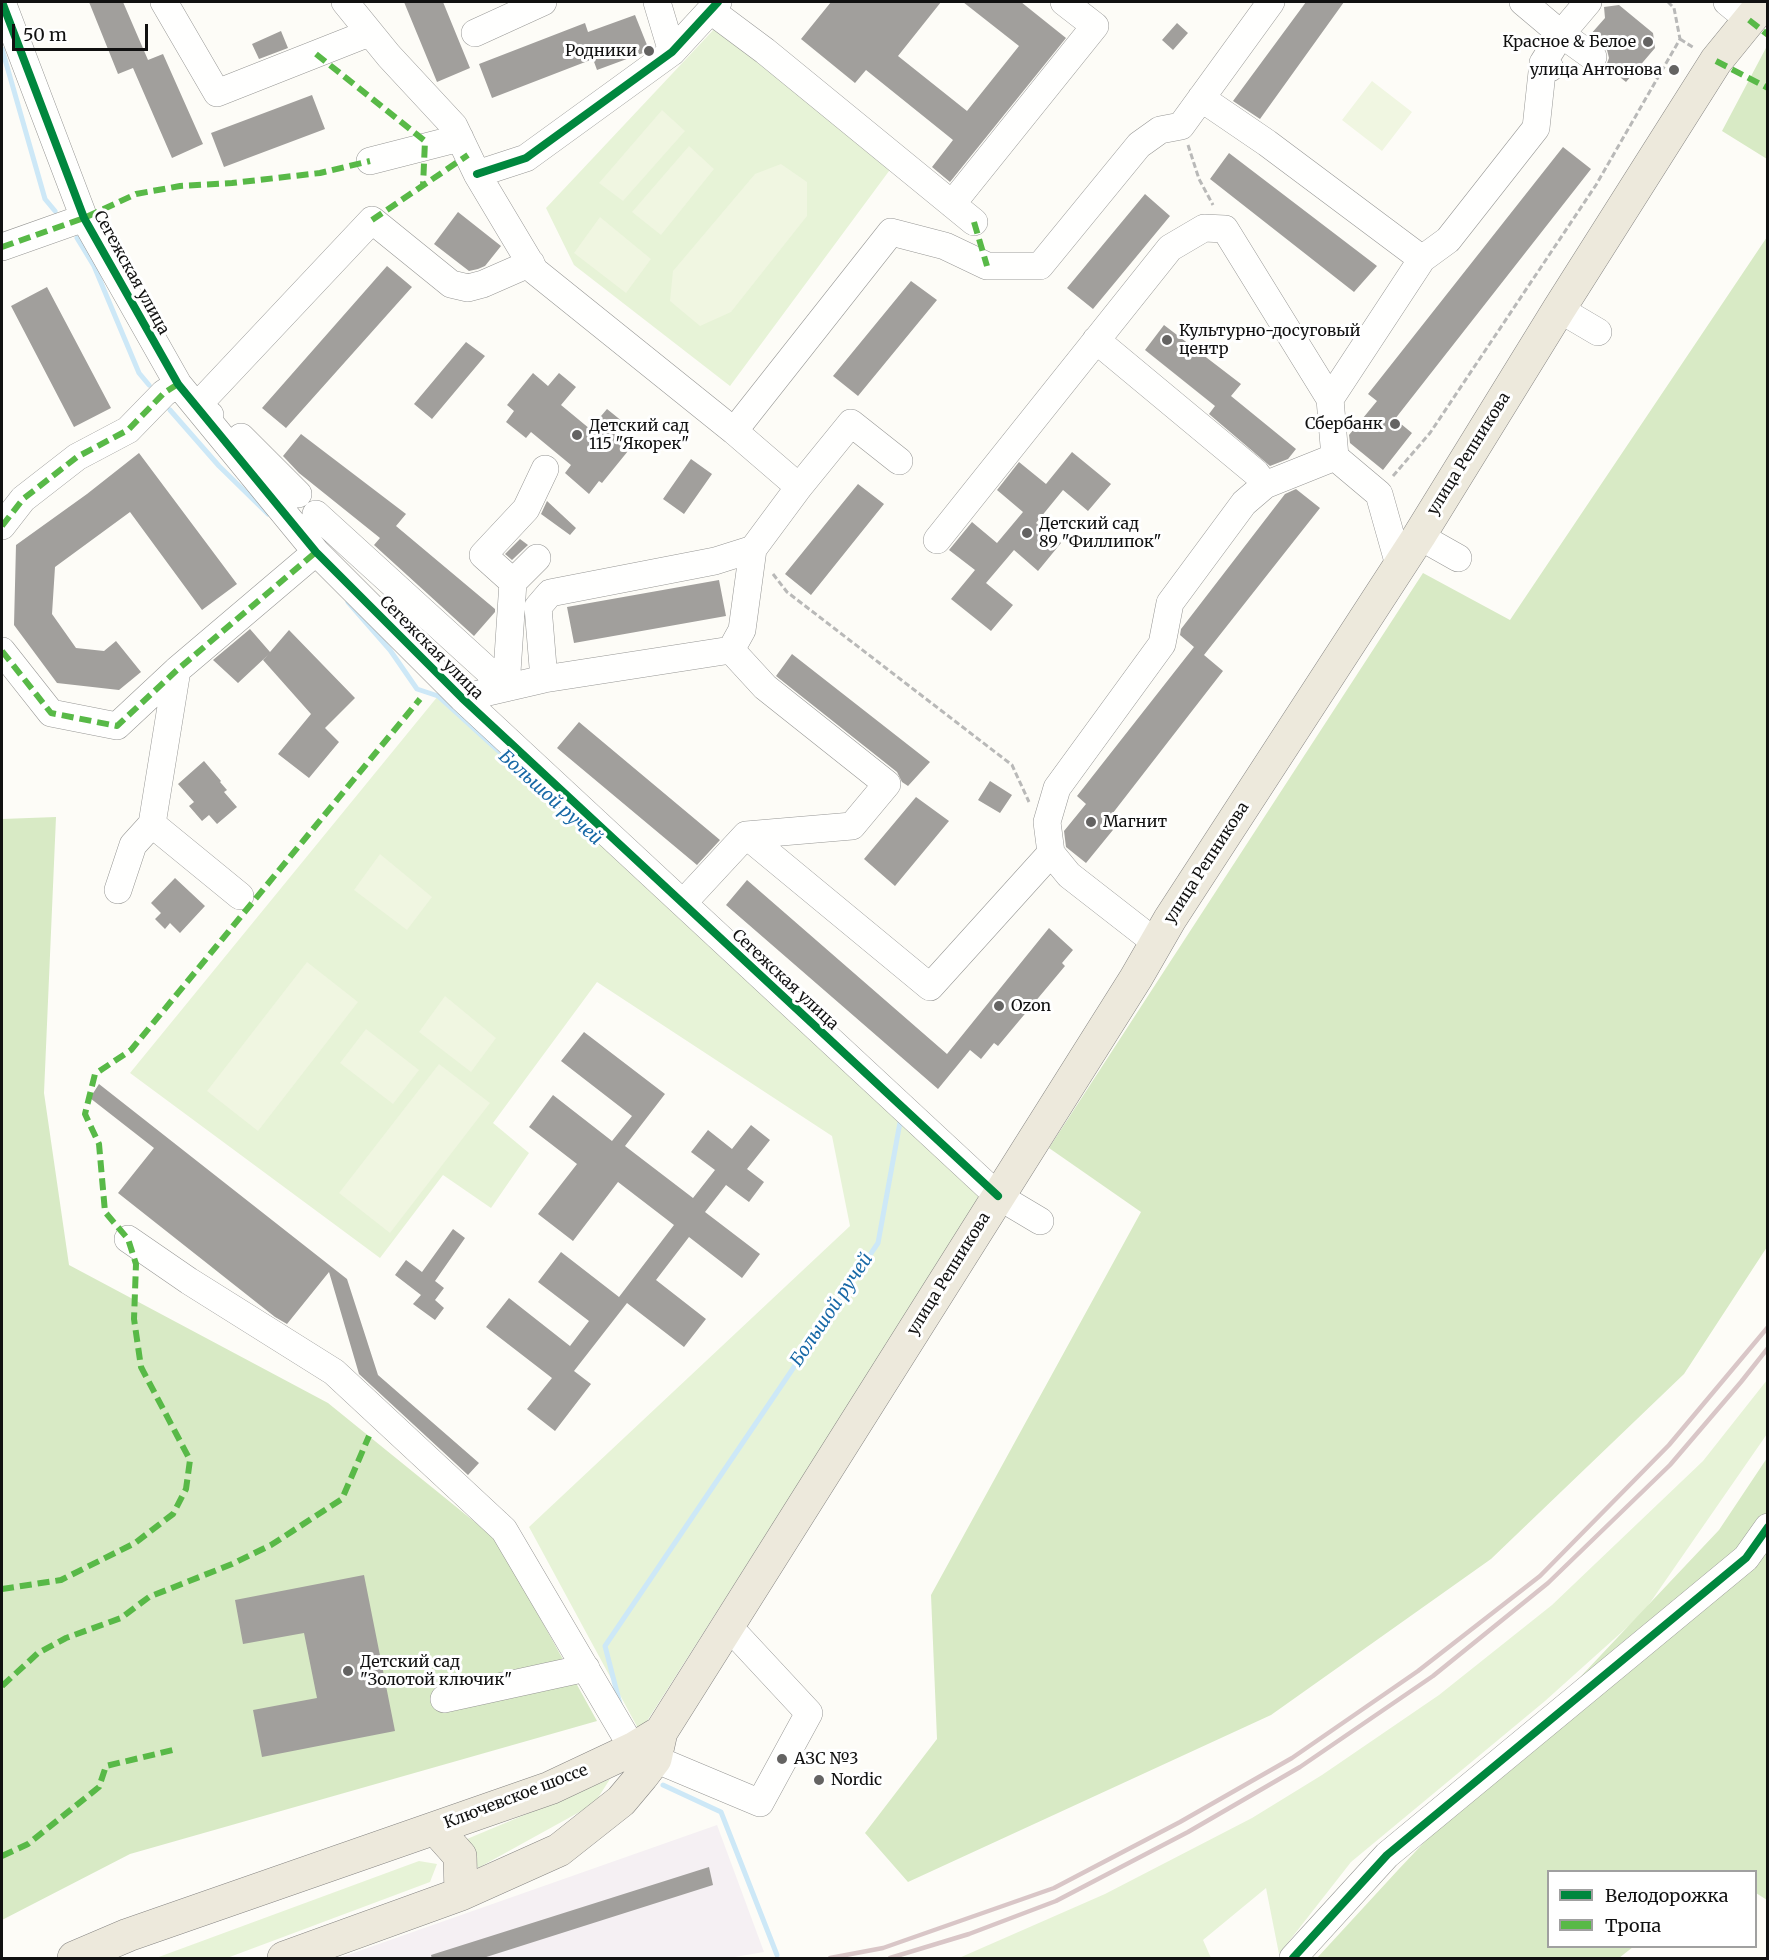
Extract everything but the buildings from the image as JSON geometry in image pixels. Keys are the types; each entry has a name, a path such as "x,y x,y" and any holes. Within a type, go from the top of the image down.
{"main road":[{"name":"улица Репникова","path":"648,1754 1136,978 1155,942 1419,536 1747,8"},
{"name":"Ключевское шоссе","path":"74,1959 128,1935 648,1754"},
{"path":"285,1959 461,1894 559,1850 621,1801 648,1754"},
{"path":"435,1827 460,1856 461,1894"}],"street":[{"path":"164,2 217,93 369,33"},
{"path":"345,2 369,33 454,126 477,174 536,271 734,431 799,487"},
{"path":"475,33 543,2"},
{"path":"657,2 672,52"},
{"path":"951,204 1095,26 1064,2"},
{"path":"734,431 891,232 945,246 987,266 1040,266 1139,145 1160,130 1181,126 1271,2"},
{"path":"1523,2 1593,57"},
{"path":"1330,399 1422,258 1448,240 1536,128 1547,65 1561,34 1588,2"},
{"name":"Сегежская улица","path":"3,5 84,218 178,384 316,552 462,698 998,1196 1040,1221"},
{"path":"477,174 526,158 672,52 714,6 765,51 974,222"},
{"path":"1201,98 1267,143 1422,258"},
{"path":"370,161 460,138"},
{"path":"2,247 84,218"},
{"path":"298,494 243,438 197,406 372,220 451,284 468,288 483,284 531,263"},
{"path":"936,540 1170,248 1204,228 1225,229 1330,399 1335,457 1379,494 1399,565"},
{"path":"1559,309 1598,332"},
{"path":"1095,340 1256,473 1265,485"},
{"path":"2,526 23,499 77,457 129,430 164,393 178,384"},
{"path":"732,650 742,630 753,549 851,423 899,461"},
{"path":"1155,942 1069,875 1052,853 1047,822 1057,788 1162,644 1170,603 1244,503 1265,485 1335,457"},
{"path":"513,582 483,555 526,508 545,469"},
{"path":"316,514 506,687"},
{"path":"1419,536 1458,558"},
{"path":"544,679 538,607 550,593 715,561 753,549"},
{"path":"2,651 51,713 117,726 177,670 316,552"},
{"path":"506,687 513,582 537,558"},
{"path":"462,698 544,679 732,650"},
{"path":"683,903 746,835 852,826 887,784 765,687 732,650"},
{"path":"118,890 133,845 152,824 177,670"},
{"path":"152,824 240,896"},
{"path":"746,835 930,987 1052,853"},
{"path":"128,1239 189,1281 334,1372 504,1530 586,1668 648,1754 760,1803 809,1713 729,1627"},
{"path":"1293,1959 1387,1855 1746,1558 1767,1527"},
{"path":"444,1699 586,1668"}],"path":[{"path":"1379,494 1430,433 1596,185 1680,39 1674,8 1670,2"},
{"path":"1181,126 1199,178 1225,229"},
{"path":"753,549 787,592 1012,765 1029,804"}],"shaded area":[{"path":"717,1825 764,1952 729,1958 339,1958"}],"green space":[{"path":"718,25 892,167 730,386 574,265 546,208"},
{"path":"1767,46 1767,159 1722,131"},
{"path":"1372,81 1412,112 1382,151 1342,120"},
{"path":"662,110 685,131 623,201 599,183"},
{"path":"689,146 714,169 661,235 632,212"},
{"path":"781,164 807,182 807,216 731,312 700,326 670,301 673,271 755,174"},
{"path":"600,217 651,259 626,293 574,253"},
{"path":"1767,237 1767,1247 1684,1374 1491,1559 1271,1715 908,1882 865,1833 937,1739 931,1595 1141,1212 1049,1148 1423,573 1510,620"},
{"path":"438,696 984,1193 640,1732 529,1527 850,1226 832,1136 597,982 493,1123 529,1153 491,1208 443,1175 380,1258 130,1073"},
{"path":"56,817 44,1093 69,1265 328,1403 497,1540 597,1721 130,1854 2,1920 2,819"},
{"path":"380,854 432,897 407,930 354,890"},
{"path":"307,962 358,1002 258,1131 207,1091"},
{"path":"445,996 496,1038 471,1072 419,1032"},
{"path":"366,1029 419,1070 393,1104 340,1063"},
{"path":"439,1064 490,1103 390,1233 339,1193"},
{"path":"1767,1380 1767,1434 1643,1613 1545,1701 1351,1862 1279,1954 1266,1888 1203,1940 1211,1958 959,1958 1105,1894 1252,1818 1322,1775 1439,1695 1552,1605 1703,1461"},
{"path":"1767,1458 1767,1900 1757,1894 1757,1870 1547,1870 1547,1948 1632,1948 1619,1958 1317,1958 1398,1870 1719,1530"},
{"path":"610,1779 594,1804 478,1868 467,1839"},
{"path":"419,1861 437,1864 430,1882 227,1958 156,1958"}],"waterway":[{"path":"2,49 45,199 55,211"},
{"path":"77,238 94,266 139,373 149,385"},
{"path":"170,410 219,466 268,514"},
{"name":"Большой ручей","path":"348,602 390,650 417,689 438,696 559,806"},
{"name":"Большой ручей","path":"620,1704 605,1646 878,1243 901,1117"},
{"name":"Большой ручей","path":"663,1785 721,1812 777,1955"}],"railway":[{"path":"830,1958 883,1948 1054,1888 1180,1822 1292,1758 1418,1671 1540,1576 1669,1445 1768,1327"},
{"path":"890,1958 969,1934 1056,1901 1188,1832 1300,1767 1433,1676 1548,1583 1670,1465 1768,1348"}],"marked path":[{"path":"1749,20 1768,35"},
{"path":"316,54 425,141 423,186"},
{"path":"1716,61 1768,88"},
{"path":"372,220 468,155"},
{"path":"2,247 84,218 136,194 180,186 232,183 320,173 370,161"},
{"path":"974,222 987,266"},
{"path":"2,526 23,499 77,457 128,430 164,393 178,384"},
{"path":"2,651 51,713 117,726 177,670 316,552"},
{"path":"2,1589 61,1580 135,1543 173,1514 186,1489 190,1460 141,1367 134,1319 136,1264 128,1239 105,1212 99,1144 85,1114 95,1074 131,1050 420,699"},
{"path":"2,1686 38,1653 66,1638 121,1618 149,1597 232,1564 271,1545 342,1499 369,1436"},
{"path":"2,1856 28,1844 99,1787 106,1766 177,1749"}],"cycle path":[{"path":"2,2 84,218 178,384 316,552 462,698 998,1196"},
{"path":"477,174 526,158 672,52 718,2"},
{"path":"1293,1958 1387,1855 1746,1558 1768,1527"}],"place":[{"name":"Красное & Белое","path":"1648,42"},
{"name":"Родники","path":"649,51"},
{"name":"улица Антонова","path":"1674,70"},
{"name":"Культурно-досуговый центр","path":"1167,340"},
{"name":"Сбербанк","path":"1395,424"},
{"name":"Детский сад 115 \"Якорек\"","path":"577,435"},
{"name":"Детский сад 89 \"Филлипок\"","path":"1027,533"},
{"name":"Магнит","path":"1091,822"},
{"name":"Ozon","path":"999,1006"},
{"name":"Детский сад \"Золотой ключик\"","path":"348,1671"},
{"name":"АЗС №3","path":"782,1759"},
{"name":"Nordic","path":"819,1780"}]}
